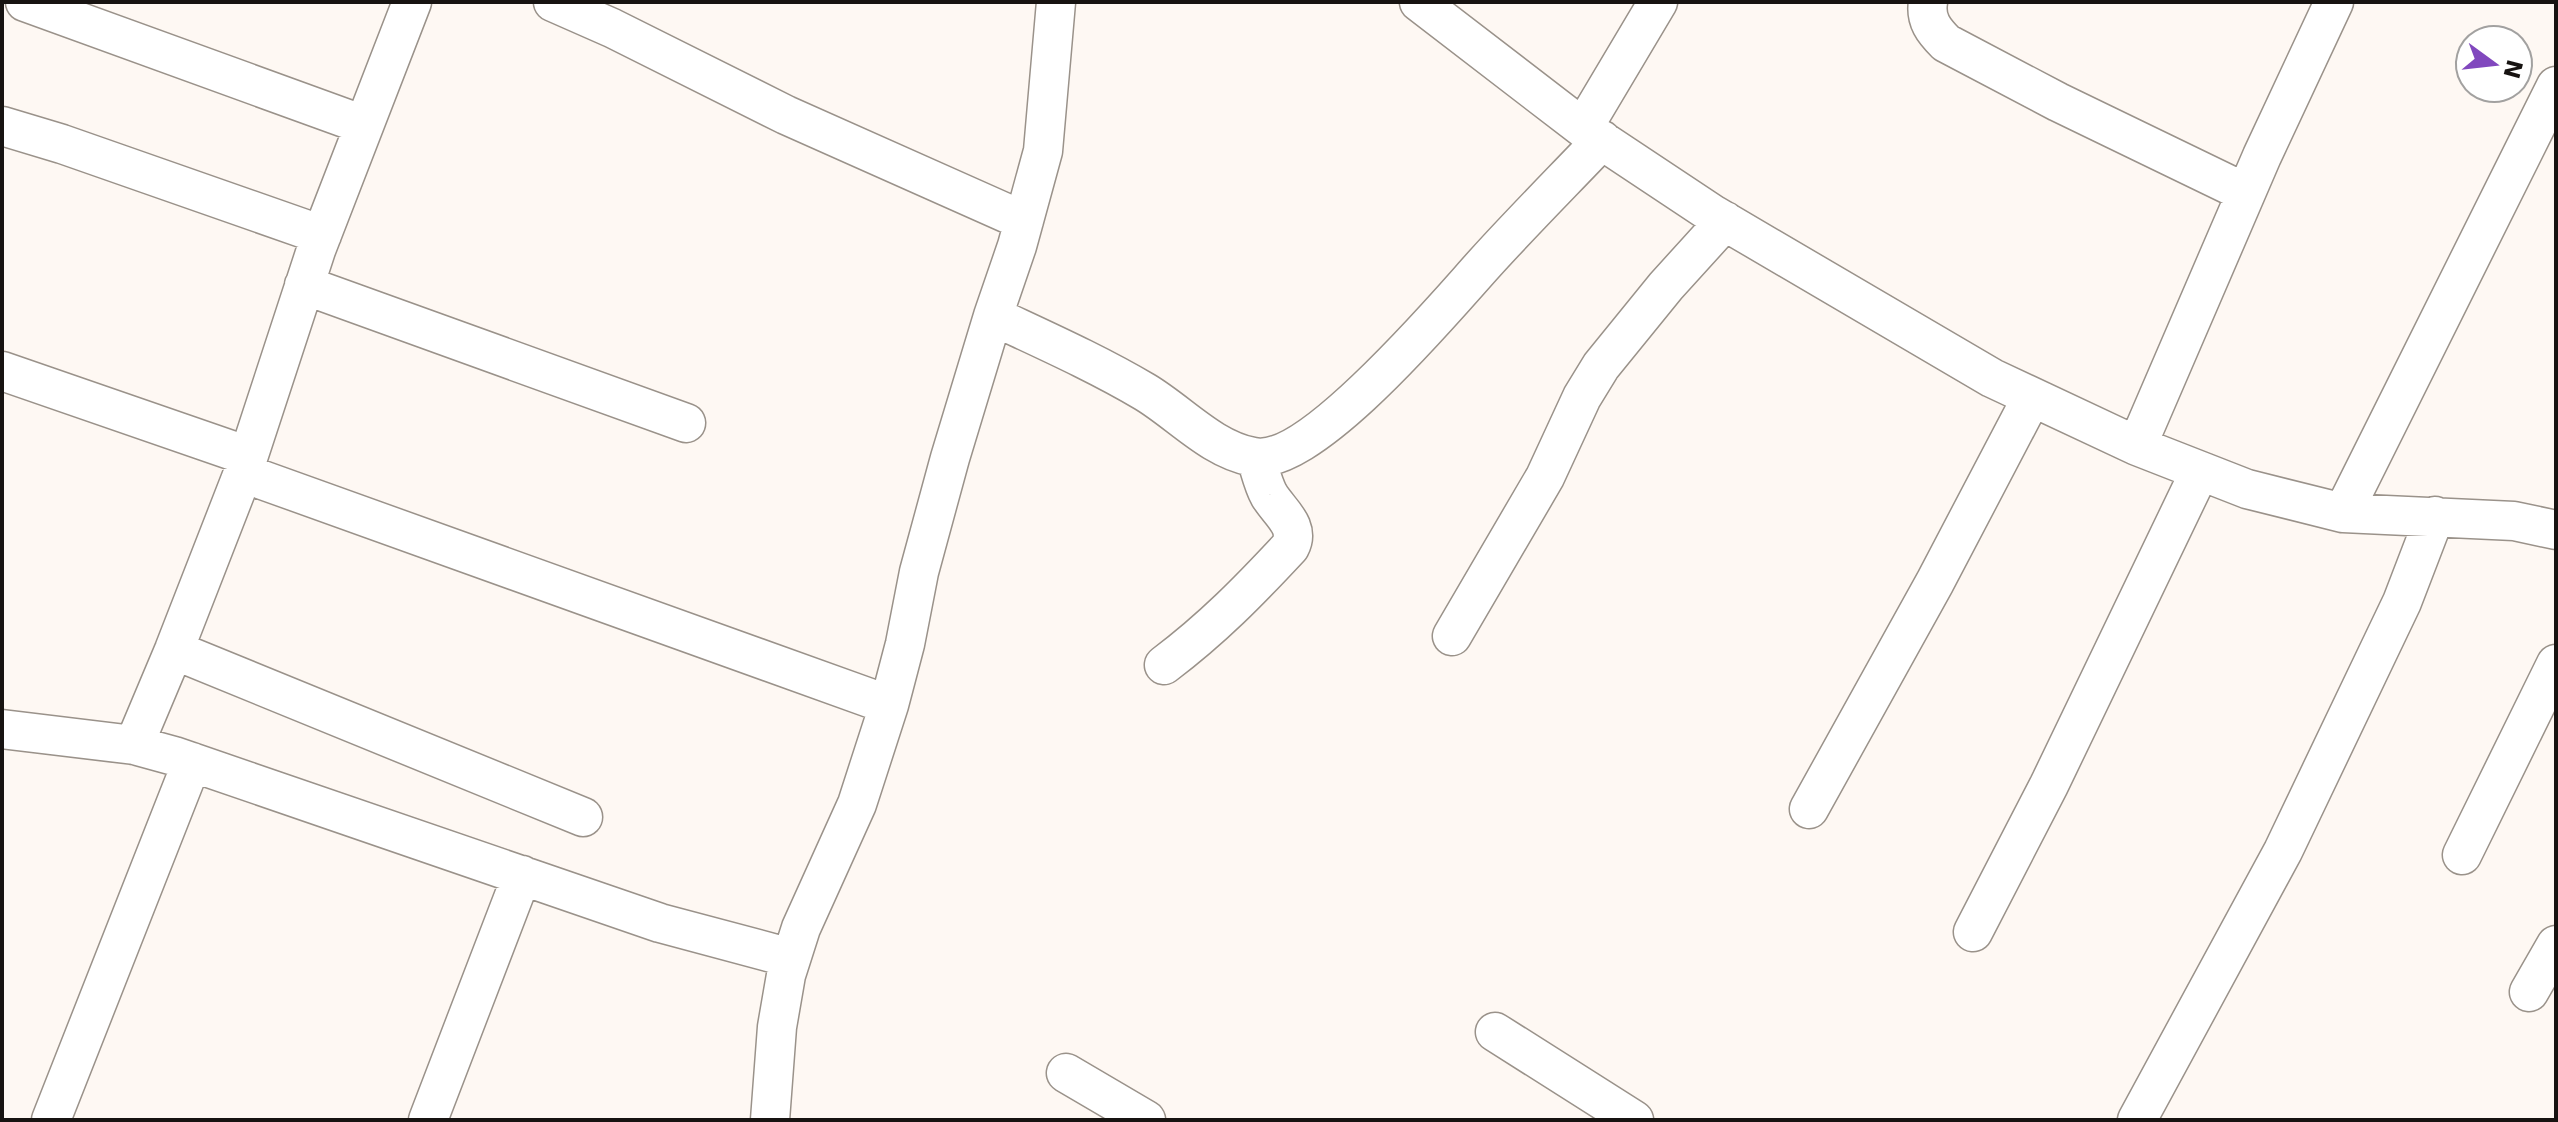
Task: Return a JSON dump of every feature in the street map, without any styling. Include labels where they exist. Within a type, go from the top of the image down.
[{"type":"street","points":[[25,2],[364,125]]},
{"type":"street","points":[[134,745],[245,465],[322,235],[412,2]]},
{"type":"street","points":[[553,2],[786,115],[1024,221]]},
{"type":"street","points":[[1419,2],[1592,134],[1725,221],[1978,370],[2137,446],[2247,489],[2343,513],[2514,521],[2556,530]]},
{"type":"street","points":[[993,316],[1082,358],[1146,393],[1200,432],[1233,451],[1256,458],[1279,455],[1329,422],[1378,378],[1592,134],[1658,2]]},
{"type":"street","points":[[1928,2],[1932,29],[1946,43],[2058,102],[2246,193]]},
{"type":"street","points":[[2137,446],[2246,193],[2334,2]]},
{"type":"street","points":[[770,1120],[777,1027],[791,958],[801,928],[857,804],[889,705],[930,532],[1043,151],[1046,6]]},
{"type":"street","points":[[2343,513],[2556,86]]},
{"type":"street","points":[[2,126],[322,235]]},
{"type":"street","points":[[1452,636],[1545,477],[1582,397],[1601,366],[1666,286],[1725,221]]},
{"type":"street","points":[[304,285],[686,423]]},
{"type":"street","points":[[2,371],[889,705]]},
{"type":"street","points":[[1809,809],[1935,582],[2032,397]]},
{"type":"street","points":[[1164,665],[1214,626],[1258,583],[1294,539],[1289,521],[1268,494],[1256,458]]},
{"type":"street","points":[[1973,932],[2049,785],[2200,471]]},
{"type":"street","points":[[2137,1120],[2283,851],[2402,602],[2435,516]]},
{"type":"street","points":[[174,650],[583,817]]},
{"type":"street","points":[[2462,855],[2556,664]]},
{"type":"street","points":[[2,729],[134,745],[192,762],[660,923],[791,958]]},
{"type":"street","points":[[51,1120],[192,762]]},
{"type":"street","points":[[428,1120],[522,875]]},
{"type":"street","points":[[2529,992],[2556,945]]},
{"type":"street","points":[[1495,1032],[1634,1120]]},
{"type":"street","points":[[1066,1073],[1146,1120]]}]
